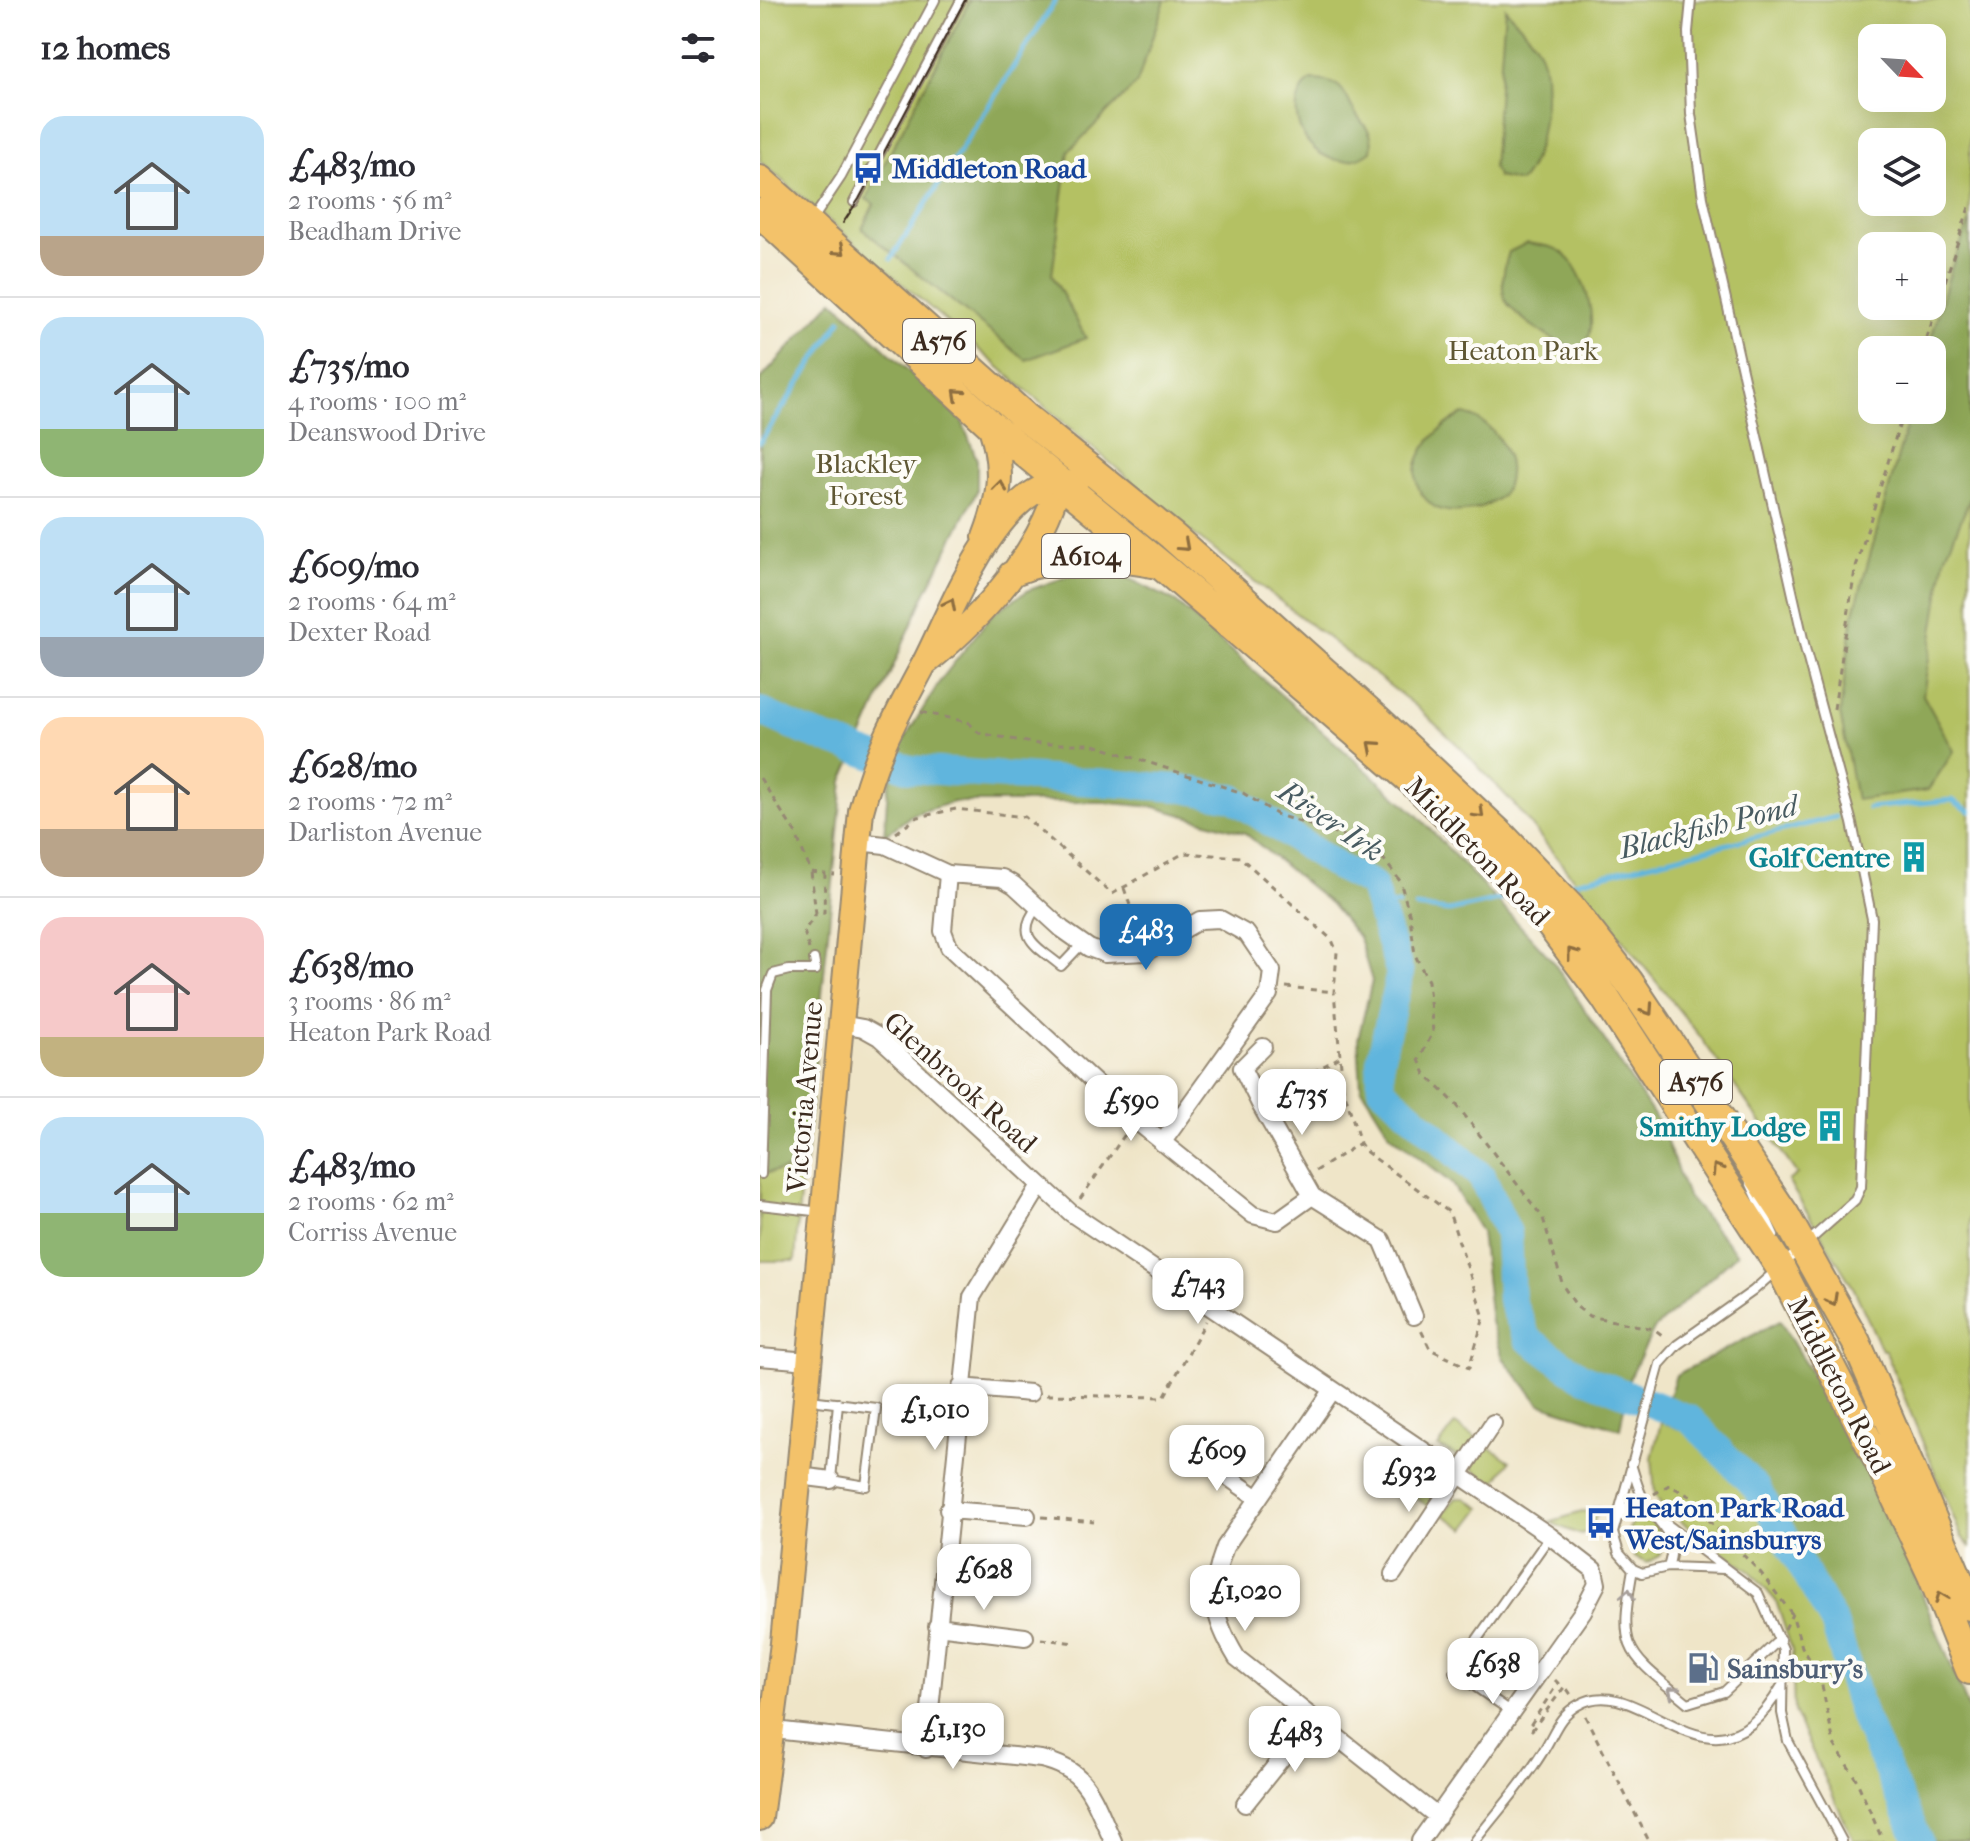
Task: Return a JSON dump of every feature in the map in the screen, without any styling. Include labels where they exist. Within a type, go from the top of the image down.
[{"type":"highway","name":"Middleton Road","points":[[760,180],[802,232],[990,424],[1163,567],[1413,782],[1487,854],[1539,911],[1604,996],[1780,1267],[1913,1534],[1970,1670]]},
{"type":"highway","name":"Middleton Road","points":[[760,213],[802,232],[1123,496],[1446,782],[1570,907],[1629,982],[1745,1155],[1802,1247],[1856,1342],[1970,1606]]},
{"type":"main road","points":[[1024,416],[1059,482]]},
{"type":"main road","name":"A6104","points":[[924,664],[944,616],[982,547],[995,511],[1001,476],[999,451],[990,424]]},
{"type":"main road","name":"A6104","points":[[982,547],[1016,509],[1059,482],[1123,496]]},
{"type":"main road","name":"A6104","points":[[924,664],[958,636],[1011,574],[1038,536],[1059,482]]},
{"type":"main road","name":"A6104","points":[[1011,574],[1047,562],[1082,557],[1163,567]]},
{"type":"main road","name":"Victoria Avenue","points":[[760,1818],[774,1730],[861,811],[881,743],[924,664]]},
{"type":"street","points":[[858,842],[885,845],[948,874],[1002,878],[1039,905],[1083,944],[1105,954],[1146,952],[1200,920],[1220,919],[1247,934],[1272,971],[1272,985],[1260,1008],[1162,1143]]},
{"type":"street","points":[[948,874],[943,931],[949,947],[1135,1120],[1261,1219],[1277,1221],[1312,1196]]},
{"type":"street","name":"Glenbrook Road","points":[[841,1024],[863,1028],[879,1037],[1039,1187],[1071,1213],[1212,1311],[1550,1536],[1594,1570],[1595,1589],[1542,1671]]},
{"type":"street","points":[[1263,1047],[1242,1068],[1261,1106],[1312,1196],[1382,1240],[1414,1316]]},
{"type":"street","points":[[1261,1106],[1299,1080]]},
{"type":"street","points":[[926,1749],[972,1297],[1039,1187]]},
{"type":"street","points":[[760,1357],[809,1361]]},
{"type":"street","points":[[961,1387],[1030,1393]]},
{"type":"street","points":[[1332,1391],[1225,1547],[1214,1576],[1214,1606],[1225,1638],[1237,1658],[1438,1817]]},
{"type":"street","points":[[1393,1574],[1493,1423]]},
{"type":"street","points":[[1198,1456],[1258,1498]]},
{"type":"street","points":[[799,1476],[831,1480]]},
{"type":"street","points":[[948,1510],[1027,1516]]},
{"type":"street","points":[[937,1626],[1025,1637]]},
{"type":"street","points":[[1420,1841],[1542,1671]]},
{"type":"street","points":[[1245,1804],[1313,1719]]},
{"type":"street","points":[[774,1730],[926,1749],[1041,1759],[1068,1766],[1083,1780],[1113,1841]]},
{"type":"lane","points":[[802,232],[832,193],[935,0]]},
{"type":"lane","points":[[854,202],[961,0]]},
{"type":"lane","points":[[1691,0],[1688,32],[1691,114],[1703,198],[1806,652],[1872,919],[1861,1187],[1855,1200],[1753,1291],[1677,1345],[1657,1370],[1613,1533],[1619,1553],[1633,1569],[1642,1573],[1668,1567],[1724,1569]]},
{"type":"lane","points":[[1039,905],[1029,918],[1026,930],[1030,940],[1061,966],[1083,944]]},
{"type":"lane","points":[[761,1174],[767,990],[773,974],[789,970],[816,970],[814,959]]},
{"type":"lane","points":[[1745,1155],[1753,1193],[1779,1248],[1780,1267]]},
{"type":"lane","points":[[760,1205],[823,1212]]},
{"type":"lane","points":[[805,1399],[838,1403],[876,1408],[866,1486],[831,1480],[838,1403]]},
{"type":"lane","points":[[1631,1464],[1646,1503],[1674,1549],[1668,1567]]},
{"type":"lane","points":[[1617,1519],[1629,1506],[1646,1503]]},
{"type":"lane","points":[[1475,1841],[1542,1753],[1558,1722],[1578,1705],[1589,1700],[1624,1700],[1697,1736],[1723,1737],[1750,1724],[1769,1707],[1781,1687],[1784,1673],[1780,1639],[1758,1593],[1656,1517]]},
{"type":"lane","points":[[1513,1712],[1454,1672],[1550,1536]]},
{"type":"lane","points":[[1633,1569],[1624,1619],[1626,1641],[1643,1666],[1688,1703],[1724,1692],[1780,1639]]},
{"type":"lane","points":[[1781,1687],[1788,1741],[1842,1841]]},
{"type":"path","points":[[1928,336],[1970,204]]},
{"type":"path","points":[[1826,723],[1840,690],[1855,570],[1900,424]]},
{"type":"path","points":[[1053,528],[1081,542]]},
{"type":"path","points":[[921,712],[968,722],[979,733],[1038,744],[1091,744],[1243,793],[1278,815],[1373,845],[1400,881],[1410,916],[1415,955],[1428,981],[1433,1032],[1419,1060],[1425,1074],[1456,1104],[1543,1218],[1563,1286],[1577,1307],[1589,1316],[1654,1329],[1677,1345]]},
{"type":"path","points":[[760,769],[762,778],[796,834],[811,872],[816,914],[804,931],[814,959]]},
{"type":"path","points":[[885,845],[918,817],[956,809],[1025,817],[1112,894],[1184,853],[1240,857],[1332,940],[1337,952],[1334,992],[1343,1087],[1361,1148],[1449,1212],[1484,1317],[1469,1368],[1430,1349],[1414,1316]]},
{"type":"path","points":[[811,872],[854,879]]},
{"type":"path","points":[[816,914],[824,913],[825,874]]},
{"type":"path","points":[[1124,888],[1146,952]]},
{"type":"path","points":[[1272,985],[1334,992]]},
{"type":"path","points":[[1299,1080],[1340,1057]]},
{"type":"path","points":[[1071,1213],[1135,1120]]},
{"type":"path","points":[[1303,1179],[1360,1143]]},
{"type":"path","points":[[1030,1393],[1164,1397],[1212,1311]]},
{"type":"path","points":[[876,1408],[959,1417]]},
{"type":"path","points":[[1027,1516],[1094,1522]]},
{"type":"path","points":[[1025,1637],[1076,1643]]},
{"type":"path","points":[[1542,1671],[1565,1686],[1578,1705],[1649,1841]]},
{"type":"path","points":[[1558,1683],[1529,1727],[1532,1730],[1565,1686]]},
{"type":"green space","name":"Heaton Park","points":[[760,0],[1970,0],[1970,1547],[1961,1536],[1885,1350],[1882,1350],[1854,1289],[1788,1181],[1797,1174],[1699,1035],[1514,804],[1459,746],[1416,706],[1187,529],[760,161]]},
{"type":"green space","points":[[970,0],[1165,0],[1137,83],[1069,151],[1052,275],[1086,338],[1026,360],[862,229],[874,204],[866,199]]},
{"type":"green space","points":[[1505,8],[1535,44],[1545,71],[1545,104],[1539,141],[1528,172],[1520,182],[1498,177],[1493,168]]},
{"type":"green space","points":[[1311,80],[1332,83],[1342,90],[1369,132],[1371,151],[1354,160],[1336,160],[1321,154],[1308,142],[1300,128],[1297,112],[1300,95]]},
{"type":"green space","points":[[1970,220],[1970,499],[1945,558],[1923,695],[1954,751],[1928,790],[1856,800],[1840,713],[1853,616],[1907,424],[1946,424],[1946,336],[1932,336],[1937,320],[1946,320],[1946,287]]},
{"type":"green space","points":[[1527,243],[1563,253],[1578,272],[1591,313],[1588,339],[1582,349],[1563,344],[1538,330],[1516,313],[1504,297],[1504,274],[1509,252]]},
{"type":"green space","name":"Blackley Forest","points":[[833,300],[962,421],[977,460],[977,491],[924,596],[843,781],[805,1167],[760,1174],[760,380]]},
{"type":"green space","points":[[1464,414],[1485,424],[1502,444],[1507,455],[1508,479],[1504,491],[1491,503],[1471,510],[1449,511],[1432,505],[1421,493],[1416,480],[1417,467],[1429,441]]},
{"type":"green space","points":[[1118,573],[1176,602],[1417,815],[1552,960],[1661,1126],[1687,1196],[1737,1254],[1654,1329],[1629,1379],[1620,1429],[1540,1404],[1503,1358],[1491,1322],[1481,1232],[1452,1184],[1390,1134],[1361,1088],[1358,1039],[1372,981],[1359,938],[1331,904],[1245,833],[1155,807],[1099,802],[954,802],[913,814],[884,836],[888,788],[901,745],[940,681],[993,613],[1029,590],[1069,576]]},
{"type":"green space","points":[[802,1168],[795,1261],[760,1261],[760,1174]]},
{"type":"green space","points":[[1780,1321],[1880,1491],[1970,1712],[1970,1841],[1933,1841],[1921,1821],[1869,1715],[1852,1671],[1836,1612],[1788,1521],[1746,1467],[1722,1443],[1667,1402],[1676,1375]]},
{"type":"green space","points":[[1661,1422],[1685,1431],[1751,1499],[1827,1630],[1858,1733],[1907,1841],[1854,1841],[1794,1712],[1792,1650],[1776,1601],[1751,1572],[1665,1510],[1655,1495],[1652,1458]]},
{"type":"green space","points":[[1455,1424],[1477,1439],[1462,1459],[1438,1447]]},
{"type":"green space","points":[[1486,1445],[1510,1461],[1494,1484],[1471,1468]]},
{"type":"green space","points":[[1419,1467],[1439,1480],[1438,1492],[1429,1507],[1404,1489]]},
{"type":"green space","points":[[1456,1498],[1465,1498],[1481,1508],[1465,1529],[1442,1514]]},
{"type":"green space","points":[[1599,1507],[1592,1527],[1581,1535],[1549,1522]]},
{"type":"green space","points":[[1642,1515],[1656,1526],[1662,1544],[1660,1556],[1647,1563],[1634,1557],[1627,1534],[1634,1518]]},
{"type":"waterway","points":[[891,259],[1056,0]]},
{"type":"waterway","points":[[760,442],[841,320]]},
{"type":"waterway","name":"River Irk","points":[[760,711],[804,731],[910,769],[1178,788],[1233,798],[1338,867],[1372,884],[1400,973],[1380,1061],[1381,1088],[1482,1177],[1508,1233],[1511,1300],[1528,1339],[1580,1376],[1690,1419],[1757,1489],[1834,1623],[1863,1716],[1919,1841]]},
{"type":"waterway","name":"Blackfish Pond","points":[[1868,808],[1952,800],[1970,811]]},
{"type":"waterway","name":"Blackfish Pond","points":[[1567,884],[1836,817]]},
{"type":"waterway","name":"Blackfish Pond","points":[[1416,907],[1449,911],[1512,897]]},
{"type":"waterway","points":[[1378,903],[1399,905]]},
{"type":"tram line","points":[[843,223],[859,199],[965,0]]},
{"type":"place","name":"Middleton Road","points":[[868,168]]},
{"type":"place","name":"Golf Centre","points":[[1914,857]]},
{"type":"place","name":"Smithy Lodge","points":[[1830,1126]]},
{"type":"place","name":"Heaton Park Road West/Sainsburys","points":[[1601,1523]]},
{"type":"place","name":"Sainsbury's","points":[[1703,1668]]}]
